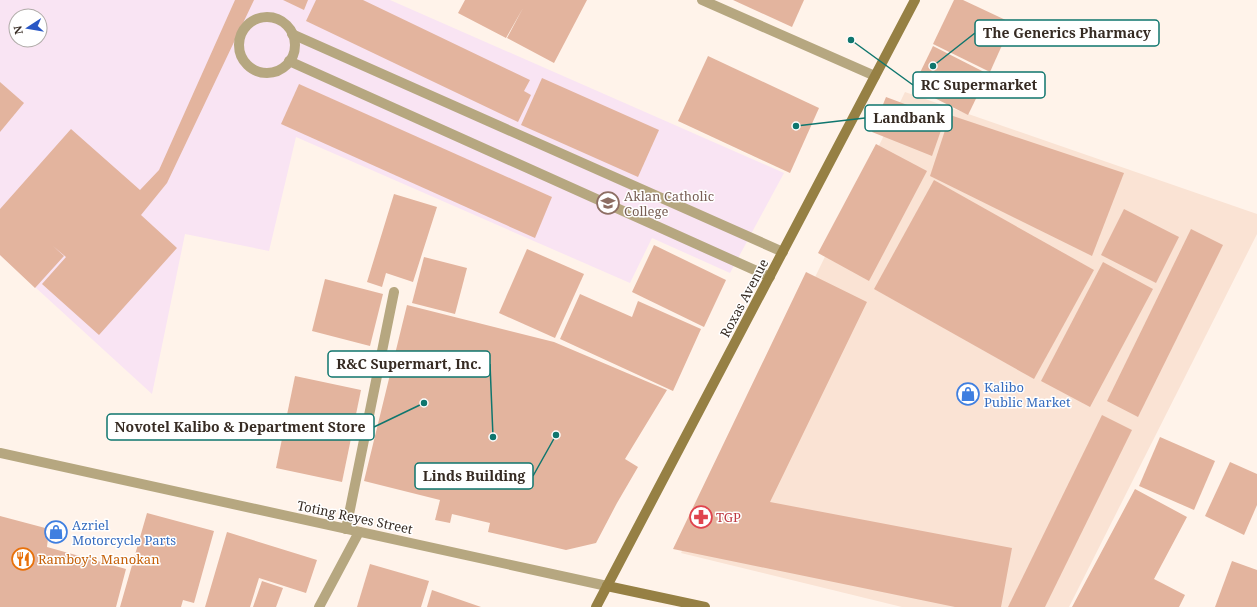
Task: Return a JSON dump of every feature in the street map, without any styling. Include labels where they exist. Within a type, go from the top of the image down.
[{"type":"main road","name":"Roxas Avenue","points":[[596,607],[915,0]]},
{"type":"main road","name":"Toting Reyes Street","points":[[607,586],[705,607]]},
{"type":"street","points":[[702,0],[875,76]]},
{"type":"street","points":[[259,18],[277,19],[285,24],[292,34],[295,49],[289,61],[279,70],[270,73],[253,69],[241,55],[240,37],[251,22],[259,18]]},
{"type":"street","points":[[292,34],[783,252]]},
{"type":"street","points":[[289,61],[770,277]]},
{"type":"street","points":[[346,529],[394,292]]},
{"type":"street","name":"Toting Reyes Street","points":[[0,452],[607,586]]},
{"type":"street","points":[[319,607],[359,532]]},
{"type":"shaded area","name":"Aklan Catholic College","points":[[0,0],[390,0],[784,173],[730,273],[652,238],[630,283],[296,137],[269,251],[185,234],[152,394],[0,255]]},
{"type":"shaded area","name":"Kalibo Public Market","points":[[905,92],[1257,214],[1257,234],[1069,607],[902,607],[681,553]]},
{"type":"building","points":[[235,0],[254,0],[167,183],[141,215],[177,248],[99,335],[42,284],[66,257],[53,246],[64,256],[35,288],[0,255],[0,209],[71,129],[140,190],[159,170]]},
{"type":"building","points":[[283,0],[308,0],[304,10]]},
{"type":"building","points":[[316,0],[363,0],[530,80],[524,91],[531,95],[518,122],[306,21]]},
{"type":"building","points":[[465,0],[587,0],[554,63],[507,38],[523,8],[506,38],[458,13]]},
{"type":"building","points":[[733,0],[804,0],[792,27]]},
{"type":"building","points":[[954,0],[963,0],[1012,23],[990,72],[933,44]]},
{"type":"building","points":[[933,46],[988,74],[968,115],[913,87]]},
{"type":"building","points":[[708,56],[819,108],[790,173],[678,121]]},
{"type":"building","points":[[542,78],[659,130],[638,177],[521,125]]},
{"type":"building","points":[[0,82],[24,103],[0,132]]},
{"type":"building","points":[[299,84],[552,197],[535,238],[281,124]]},
{"type":"building","points":[[886,97],[945,119],[932,156],[872,132]]},
{"type":"building","points":[[950,115],[1124,173],[1092,256],[930,176]]},
{"type":"building","points":[[876,144],[927,171],[869,281],[818,253]]},
{"type":"building","points":[[934,180],[1094,270],[1034,379],[874,289]]},
{"type":"building","points":[[394,194],[437,207],[413,282],[386,273],[382,287],[367,282]]},
{"type":"building","points":[[1124,209],[1179,237],[1156,283],[1101,255]]},
{"type":"building","points":[[1191,229],[1223,245],[1138,417],[1107,401]]},
{"type":"building","points":[[654,245],[726,280],[704,327],[632,292]]},
{"type":"building","points":[[527,249],[584,274],[555,338],[499,313]]},
{"type":"building","points":[[424,257],[467,268],[455,314],[412,303]]},
{"type":"building","points":[[1103,262],[1153,289],[1090,407],[1041,381]]},
{"type":"building","points":[[806,272],[867,302],[770,502],[1012,548],[1001,607],[955,607],[673,549]]},
{"type":"building","points":[[325,279],[383,294],[370,346],[312,331]]},
{"type":"building","points":[[580,294],[632,317],[638,301],[701,329],[673,391],[560,339]]},
{"type":"building","points":[[407,305],[554,342],[667,390],[625,459],[638,467],[596,543],[566,550],[488,532],[490,523],[452,514],[450,523],[435,520],[440,500],[364,481]]},
{"type":"building","points":[[295,376],[361,390],[342,482],[276,468]]},
{"type":"building","points":[[1102,415],[1132,430],[1045,607],[1008,607]]},
{"type":"building","points":[[1160,437],[1215,461],[1194,510],[1139,486]]},
{"type":"building","points":[[1230,462],[1257,474],[1257,505],[1244,535],[1205,516]]},
{"type":"building","points":[[1135,489],[1187,517],[1154,579],[1185,595],[1179,607],[1072,607]]},
{"type":"building","points":[[147,513],[214,531],[194,603],[183,600],[181,607],[120,607]]},
{"type":"building","points":[[0,516],[49,529],[47,547],[126,569],[116,607],[0,607]]},
{"type":"building","points":[[227,532],[317,560],[306,593],[259,578],[250,607],[205,607]]},
{"type":"building","points":[[1232,561],[1257,570],[1257,607],[1215,607]]},
{"type":"building","points":[[370,564],[429,581],[421,607],[357,607]]},
{"type":"building","points":[[262,581],[283,588],[276,607],[253,607]]},
{"type":"building","points":[[432,590],[481,607],[427,607]]},
{"type":"place","name":"RC Supermarket","points":[[851,40]]},
{"type":"place","name":"The Generics Pharmacy","points":[[933,66]]},
{"type":"place","name":"Landbank","points":[[796,126]]},
{"type":"place","name":"Aklan Catholic College","points":[[608,203]]},
{"type":"place","name":"Kalibo Public Market","points":[[968,394]]},
{"type":"place","name":"Novotel Kalibo & Department Store","points":[[424,403]]},
{"type":"place","name":"Linds Building","points":[[556,435]]},
{"type":"place","name":"R&C Supermart, Inc.","points":[[493,437]]},
{"type":"place","name":"TGP","points":[[701,517]]},
{"type":"place","name":"Azriel Motorcycle Parts","points":[[56,532]]},
{"type":"place","name":"Ramboy's Manokan","points":[[23,559]]}]
